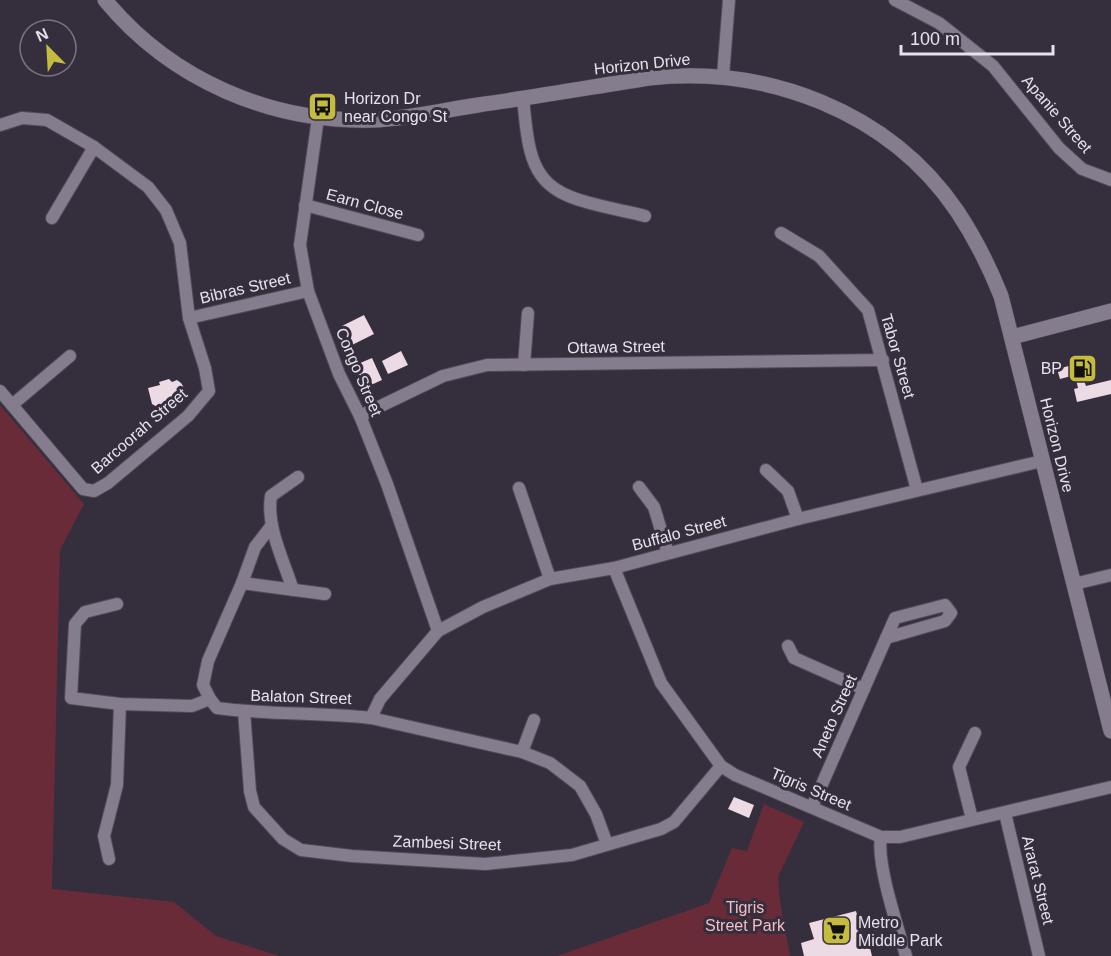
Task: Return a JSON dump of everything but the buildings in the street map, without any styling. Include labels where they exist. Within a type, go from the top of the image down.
[{"type":"street","name":"Horizon Drive","points":[[105,0],[141,36],[171,61],[194,75],[252,102],[318,118],[377,120],[668,76],[723,76],[775,85],[817,99],[878,133],[908,156],[956,209],[974,238],[1001,296],[1111,730]]},
{"type":"street","points":[[723,76],[729,0]]},
{"type":"street","name":"Apanie Street","points":[[895,0],[939,23],[993,66],[1059,148],[1082,169],[1111,180]]},
{"type":"street","points":[[523,98],[530,151],[544,179],[557,191],[572,198],[645,216]]},
{"type":"street","name":"Barcoorah Street","points":[[0,125],[22,118],[47,120],[94,147],[148,187],[166,210],[180,243],[189,318],[206,368],[209,391],[188,416],[108,483],[94,491],[83,489],[0,391]]},
{"type":"street","name":"Congo Street","points":[[318,118],[300,245],[308,291],[339,374],[360,416],[387,484],[438,631]]},
{"type":"street","points":[[52,218],[94,147]]},
{"type":"street","name":"Earn Close","points":[[305,205],[418,235]]},
{"type":"street","name":"Tabor Street","points":[[781,233],[819,256],[868,310],[917,490]]},
{"type":"street","name":"Bibras Street","points":[[189,318],[308,291]]},
{"type":"street","points":[[1012,337],[1111,311]]},
{"type":"street","points":[[524,365],[528,313]]},
{"type":"street","points":[[12,405],[70,356]]},
{"type":"street","name":"Ottawa Street","points":[[360,416],[443,376],[486,365],[883,360]]},
{"type":"street","name":"Buffalo Street","points":[[371,718],[380,699],[438,631],[483,607],[550,579],[614,568],[798,519],[1042,461]]},
{"type":"street","points":[[766,471],[788,491],[798,519]]},
{"type":"street","points":[[293,590],[272,525],[269,507],[272,496],[298,477]]},
{"type":"street","points":[[639,487],[654,507],[668,553]]},
{"type":"street","points":[[519,488],[550,579]]},
{"type":"street","points":[[117,604],[85,612],[75,624],[70,698],[120,704],[192,706],[210,699],[203,685],[208,661],[255,547],[272,525]]},
{"type":"street","name":"Tigris Street","points":[[614,568],[661,683],[721,766],[735,775],[881,837],[900,837],[1111,787]]},
{"type":"street","points":[[1074,584],[1111,574]]},
{"type":"street","points":[[242,583],[325,594]]},
{"type":"street","name":"Aneto Street","points":[[812,807],[886,638],[895,618],[945,605],[951,613],[945,621],[886,638]]},
{"type":"street","points":[[788,646],[794,658],[864,689]]},
{"type":"street","name":"Balaton Street","points":[[210,699],[217,708],[371,718],[522,752],[550,763],[580,786],[596,814],[607,844]]},
{"type":"street","points":[[109,859],[104,836],[117,785],[120,704]]},
{"type":"street","name":"Zambesi Street","points":[[244,711],[250,791],[254,807],[268,825],[294,848],[352,856],[485,864],[572,855],[661,829],[674,822],[721,766]]},
{"type":"street","points":[[522,752],[534,720]]},
{"type":"street","points":[[972,819],[959,767],[975,733]]},
{"type":"street","name":"Ararat Street","points":[[1005,813],[1039,956]]},
{"type":"street","points":[[881,837],[879,844],[881,862],[906,956]]},
{"type":"green space","points":[[0,405],[84,504],[60,550],[52,889],[174,902],[216,936],[280,956],[0,956]]},
{"type":"green space","name":"Tigris Street Park","points":[[764,804],[804,822],[778,877],[790,956],[557,956],[709,903],[732,848],[747,851]]},
{"type":"place","name":"Horizon Dr near Congo St","points":[[323,107]]},
{"type":"place","name":"BP","points":[[1083,368]]},
{"type":"place","name":"Metro Middle Park","points":[[837,931]]}]
